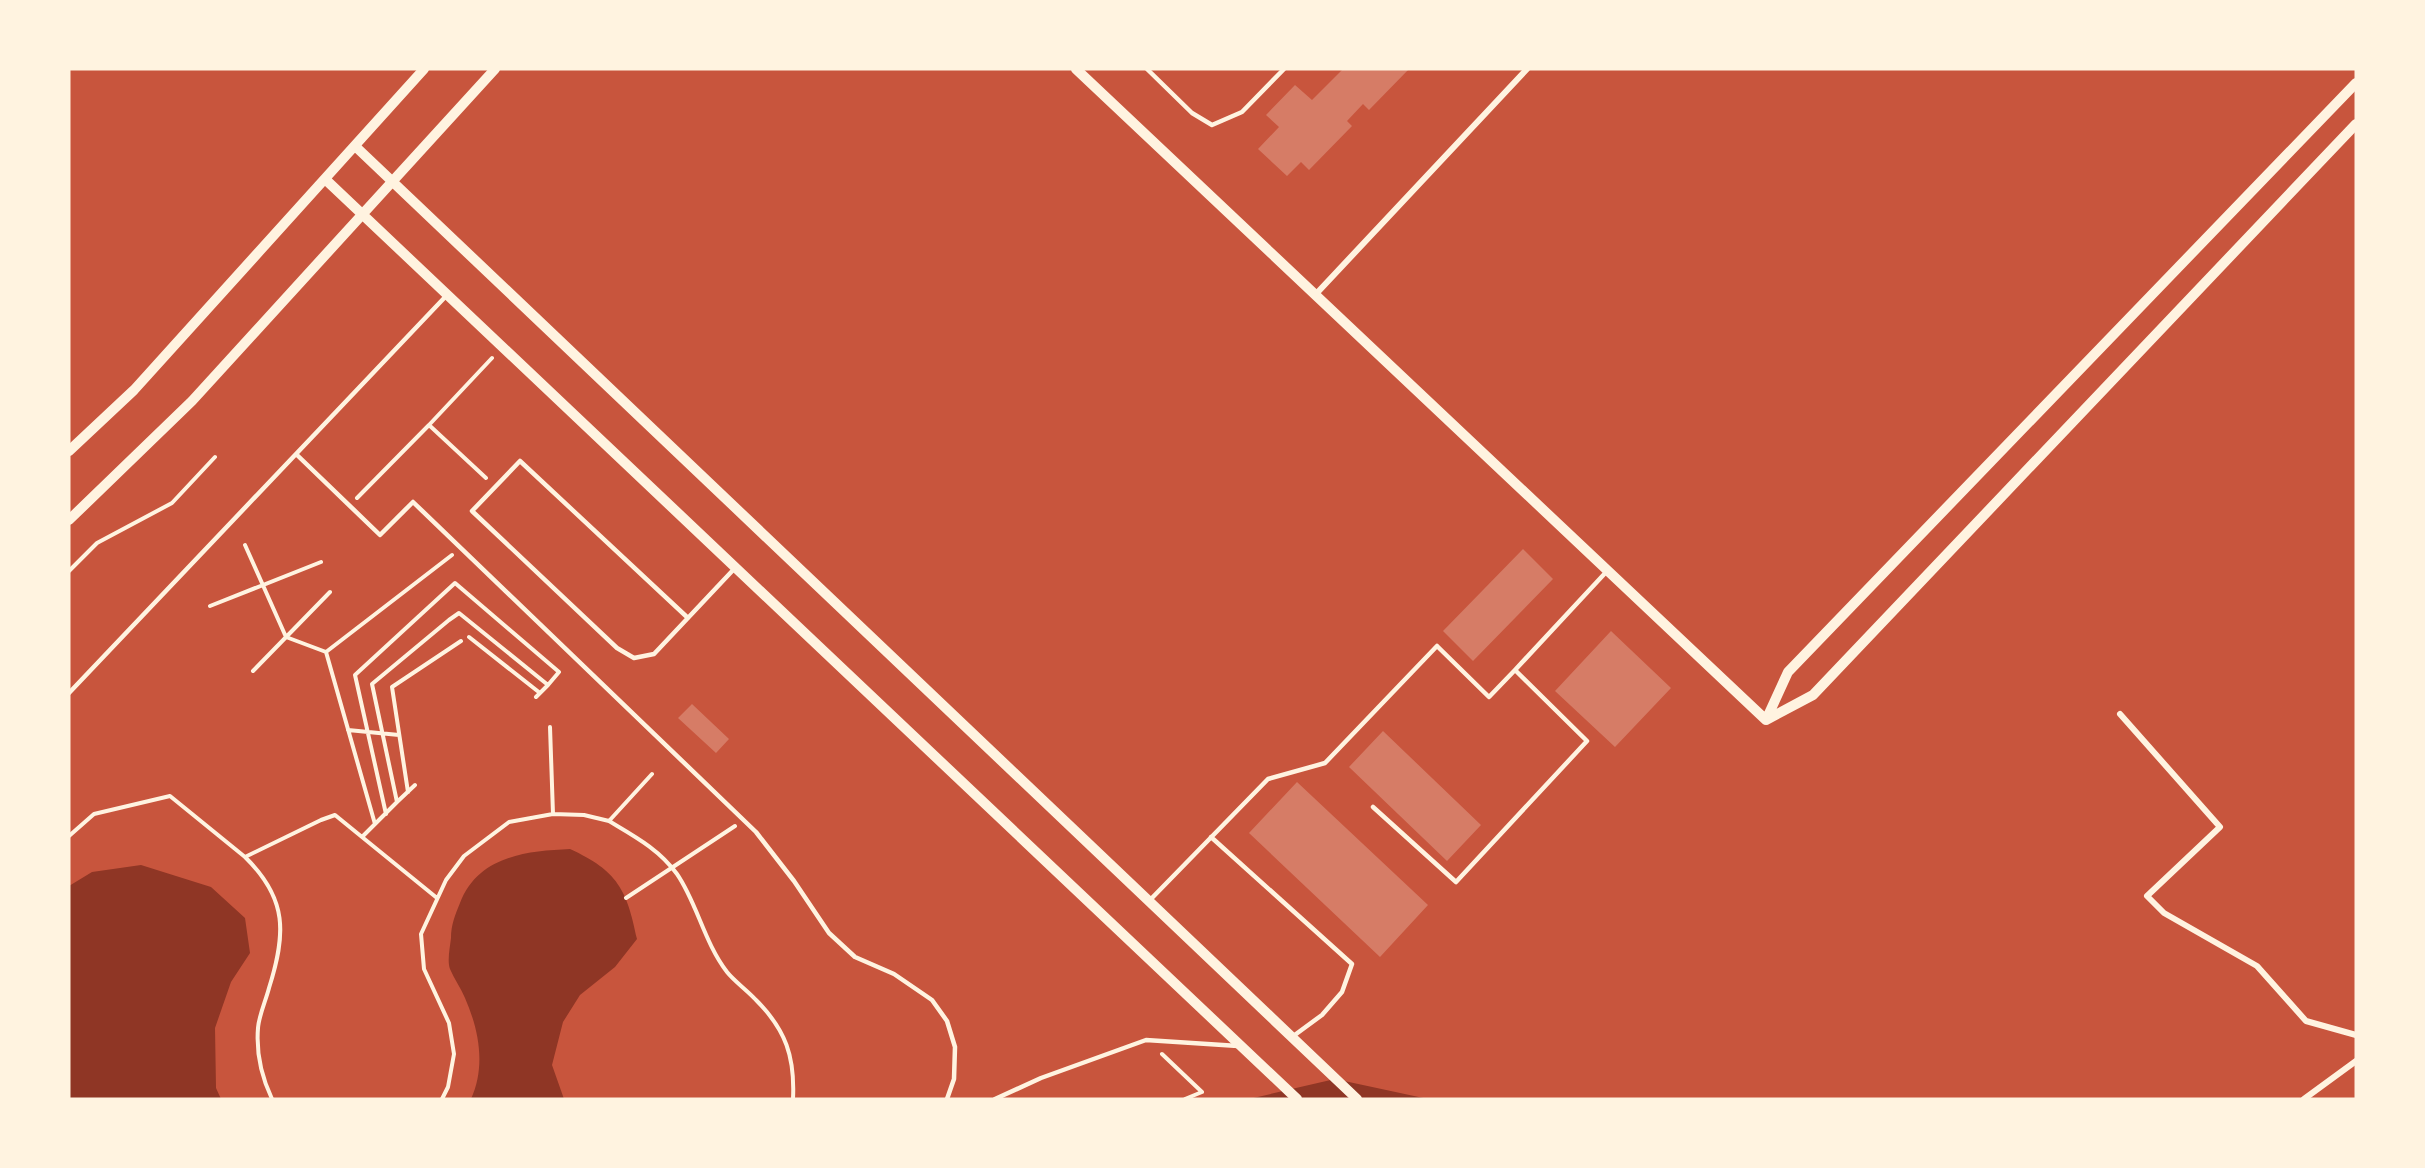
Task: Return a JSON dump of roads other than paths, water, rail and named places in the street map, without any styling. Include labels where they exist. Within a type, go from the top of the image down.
[{"type":"street","points":[[69,451],[134,390],[424,69]]},
{"type":"street","points":[[69,520],[192,401],[495,69]]},
{"type":"street","points":[[1076,69],[1766,720]]},
{"type":"street","points":[[1316,294],[1527,69]]},
{"type":"street","points":[[1766,720],[1788,672],[2356,83]]},
{"type":"street","points":[[1766,720],[1814,695],[2356,124]]},
{"type":"street","points":[[354,146],[1357,1099]]},
{"type":"street","points":[[325,179],[1297,1099]]},
{"type":"street","points":[[2120,714],[2220,827],[2147,896],[2164,913],[2257,966],[2306,1021],[2356,1035]]},
{"type":"street","points":[[2304,1099],[2356,1061]]},
{"type":"lane","points":[[1147,69],[1192,113],[1212,125],[1242,112],[1284,69]]},
{"type":"lane","points":[[69,693],[447,295]]},
{"type":"lane","points":[[296,454],[380,535],[413,502],[756,832],[794,880],[829,933],[855,957],[894,974],[932,1000],[947,1021],[955,1047],[954,1079],[947,1099]]},
{"type":"lane","points":[[688,618],[520,461],[472,511],[617,648],[634,658],[654,654],[688,618],[735,568]]},
{"type":"lane","points":[[1149,901],[1268,779],[1325,763],[1437,646],[1489,697],[1608,570]]},
{"type":"lane","points":[[1373,807],[1456,882],[1587,741],[1515,670]]},
{"type":"lane","points":[[1211,837],[1352,964],[1342,992],[1322,1015],[1292,1037]]},
{"type":"lane","points":[[995,1099],[1041,1078],[1146,1040],[1241,1046]]}]
